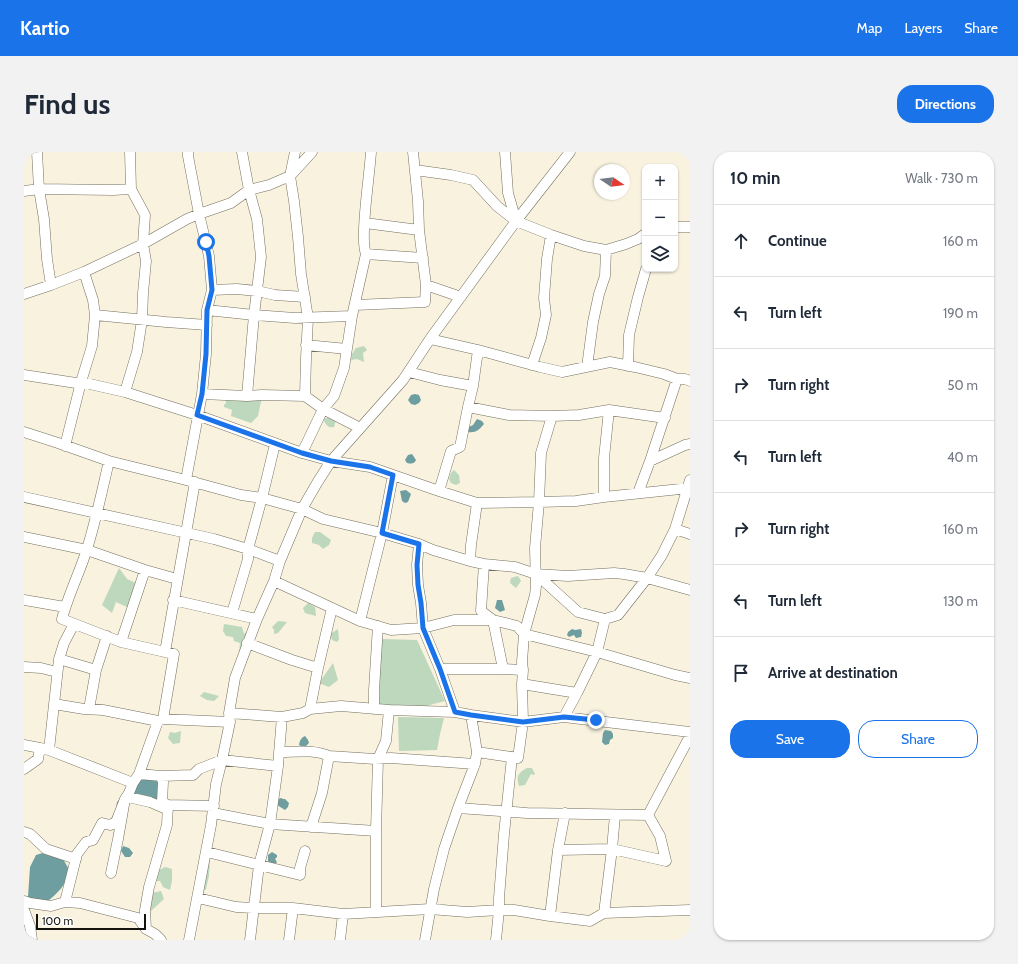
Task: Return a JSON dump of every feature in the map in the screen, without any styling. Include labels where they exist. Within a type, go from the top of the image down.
[{"type":"street","points":[[37,152],[39,189],[44,219],[47,259],[51,285]]},
{"type":"street","points":[[125,392],[137,352],[142,320],[146,261],[143,244],[144,215],[131,189],[130,152]]},
{"type":"street","points":[[165,652],[185,532],[197,415],[202,394],[206,354],[207,310],[212,290],[209,256],[199,214],[188,152]]},
{"type":"street","points":[[242,152],[249,190],[257,219],[261,257],[247,396]]},
{"type":"street","points":[[295,152],[290,176],[308,318],[305,396]]},
{"type":"street","points":[[24,294],[84,272],[143,244],[187,219],[231,203],[249,190],[269,185],[290,176],[312,152]]},
{"type":"street","points":[[302,453],[323,409],[334,396],[344,368],[352,316],[366,254],[364,248],[366,196],[371,152]]},
{"type":"street","points":[[355,305],[425,302],[426,285],[419,230],[418,201],[413,152]]},
{"type":"street","points":[[505,152],[508,193],[516,221]]},
{"type":"street","points":[[190,940],[207,852],[216,784],[222,760],[235,678],[257,619],[274,581],[280,561],[302,509],[331,461],[409,372],[430,339],[516,221],[570,152]]},
{"type":"street","points":[[415,170],[473,180],[497,206],[516,221],[584,246],[606,250],[626,244],[642,236]]},
{"type":"street","points":[[24,192],[39,189],[131,189]]},
{"type":"street","points":[[365,223],[419,230]]},
{"type":"street","points":[[678,227],[690,227]]},
{"type":"street","points":[[532,365],[541,338],[546,315],[544,298],[547,259],[551,235]]},
{"type":"street","points":[[587,367],[593,322],[599,294],[605,276],[606,250]]},
{"type":"street","points":[[366,254],[423,258]]},
{"type":"street","points":[[65,446],[81,382],[92,346],[95,315],[93,300],[84,272]]},
{"type":"street","points":[[628,366],[629,335],[645,272]]},
{"type":"street","points":[[426,285],[461,297]]},
{"type":"street","points":[[212,290],[237,289],[275,295],[305,297]]},
{"type":"street","points":[[207,310],[295,318],[352,316]]},
{"type":"street","points":[[95,315],[207,325]]},
{"type":"street","points":[[430,339],[562,372],[610,362],[690,381]]},
{"type":"street","points":[[306,345],[347,349]]},
{"type":"street","points":[[439,491],[451,451],[460,446],[473,386],[478,350]]},
{"type":"street","points":[[409,372],[473,386]]},
{"type":"street","points":[[24,375],[76,383],[81,382],[125,392],[197,415],[302,453],[331,461],[370,467],[477,503],[576,501],[689,485],[675,530],[662,555],[647,578],[618,614],[605,619],[578,612],[536,574]]},
{"type":"street","points":[[638,493],[677,379]]},
{"type":"street","points":[[202,394],[305,396],[323,409],[360,428]]},
{"type":"street","points":[[468,407],[509,415],[579,415],[609,410],[664,418]]},
{"type":"street","points":[[604,496],[604,458],[609,410]]},
{"type":"street","points":[[477,752],[518,758],[523,722],[522,662],[524,634],[535,595],[535,548],[541,453],[552,416]]},
{"type":"street","points":[[24,432],[109,461],[302,509],[323,519],[382,533],[470,562],[515,567],[536,574],[568,576],[614,573],[647,578],[690,590]]},
{"type":"street","points":[[232,613],[248,559],[248,549],[275,444]]},
{"type":"street","points":[[650,461],[685,444],[690,444]]},
{"type":"street","points":[[65,902],[77,854],[86,842],[93,840],[102,823],[110,825],[116,822],[125,799],[139,774],[160,720],[174,654],[121,642],[62,619],[65,607],[87,550],[109,461]]},
{"type":"street","points":[[360,621],[382,533],[393,475]]},
{"type":"street","points":[[24,497],[214,539],[248,549],[280,561]]},
{"type":"street","points":[[470,562],[477,503]]},
{"type":"street","points":[[675,530],[690,534]]},
{"type":"street","points":[[24,537],[87,550],[145,570],[177,578]]},
{"type":"street","points":[[419,544],[417,565],[423,628],[440,669],[455,712]]},
{"type":"street","points":[[484,564],[481,611],[493,620],[503,669]]},
{"type":"street","points":[[121,642],[145,570]]},
{"type":"street","points":[[274,581],[360,621],[391,630],[423,628],[454,620],[493,620],[517,626],[524,634],[597,652],[690,678]]},
{"type":"street","points":[[24,600],[65,607]]},
{"type":"street","points":[[173,600],[257,619]]},
{"type":"street","points":[[310,709],[332,608]]},
{"type":"street","points":[[564,717],[597,652],[605,619]]},
{"type":"street","points":[[24,769],[38,759],[45,749],[54,704],[59,659],[64,643],[74,624]]},
{"type":"street","points":[[374,709],[378,626]]},
{"type":"street","points":[[89,709],[96,670],[107,636]]},
{"type":"street","points":[[248,643],[292,660],[318,668]]},
{"type":"street","points":[[59,659],[96,670]]},
{"type":"street","points":[[24,667],[41,668],[57,672]]},
{"type":"street","points":[[440,669],[523,670]]},
{"type":"street","points":[[522,684],[577,693]]},
{"type":"street","points":[[54,704],[103,710],[160,720],[229,717],[282,717],[302,713],[310,709],[341,706],[389,710],[455,712],[523,722],[564,717],[690,732]]},
{"type":"street","points":[[376,912],[378,759],[386,741],[389,710]]},
{"type":"street","points":[[425,940],[440,864],[458,808],[475,764],[477,752],[471,715]]},
{"type":"street","points":[[250,940],[260,865],[270,824],[278,766],[282,717]]},
{"type":"street","points":[[648,815],[690,736]]},
{"type":"street","points":[[24,745],[45,749],[133,783]]},
{"type":"street","points":[[279,752],[309,752],[323,753],[329,756],[378,759],[391,758],[475,764]]},
{"type":"street","points":[[311,827],[322,793],[329,756]]},
{"type":"street","points":[[496,940],[504,834],[512,757]]},
{"type":"street","points":[[139,774],[161,776],[193,775],[199,768],[222,760],[278,766]]},
{"type":"street","points":[[161,776],[163,782],[162,802],[168,805],[213,809],[270,824],[376,831]]},
{"type":"street","points":[[125,799],[128,797],[150,802],[164,808],[168,805]]},
{"type":"street","points":[[110,873],[125,799]]},
{"type":"street","points":[[146,929],[145,910],[149,887],[167,825],[168,805]]},
{"type":"street","points":[[458,808],[506,812],[648,815]]},
{"type":"street","points":[[550,916],[558,850],[565,813]]},
{"type":"street","points":[[604,913],[615,814]]},
{"type":"street","points":[[558,850],[612,849],[666,861],[660,836],[648,815]]},
{"type":"street","points":[[24,832],[30,834],[46,849],[76,859]]},
{"type":"street","points":[[207,852],[300,876],[300,868],[305,851]]},
{"type":"street","points":[[198,898],[236,907],[293,908],[343,914],[430,909],[467,912],[514,910],[590,921],[604,913],[690,910]]},
{"type":"street","points":[[24,901],[51,906],[65,902],[80,904],[138,918],[146,929],[155,934],[161,940]]},
{"type":"street","points":[[289,940],[293,908]]},
{"type":"street","points":[[24,910],[30,926],[32,940]]},
{"type":"street","points":[[340,940],[343,914]]},
{"type":"green space","points":[[364,346],[367,350],[363,353],[364,362],[357,359],[351,360],[352,354],[356,348]]},
{"type":"green space","points":[[262,397],[258,416],[251,423],[231,416],[232,410],[224,407],[226,400]]},
{"type":"green space","points":[[330,417],[336,420],[334,427],[327,426],[323,419]]},
{"type":"green space","points":[[454,470],[459,475],[460,483],[456,485],[451,483],[449,479]]},
{"type":"green space","points":[[315,532],[320,532],[331,540],[329,545],[323,549],[319,545],[312,543],[312,538]]},
{"type":"green space","points":[[119,568],[127,579],[138,584],[129,608],[116,602],[112,613],[102,605]]},
{"type":"green space","points":[[518,576],[521,581],[516,588],[510,583],[511,578]]},
{"type":"green space","points":[[308,603],[315,607],[316,616],[305,613],[303,608]]},
{"type":"green space","points":[[278,621],[287,622],[278,633],[274,634],[272,627]]},
{"type":"green space","points":[[224,624],[242,627],[244,634],[249,632],[230,686],[239,653],[240,643],[234,641],[233,637],[226,636],[223,631]]},
{"type":"green space","points":[[338,629],[339,639],[337,642],[332,640],[330,634]]},
{"type":"green space","points":[[381,639],[417,640],[445,701],[418,708],[379,707]]},
{"type":"green space","points":[[333,663],[338,680],[329,687],[319,683]]},
{"type":"green space","points":[[204,692],[219,696],[214,701],[207,700],[200,696]]},
{"type":"green space","points":[[398,717],[444,718],[437,750],[399,751]]},
{"type":"green space","points":[[181,731],[180,743],[173,744],[168,738],[170,732],[175,733]]},
{"type":"green space","points":[[527,768],[532,768],[535,774],[531,774],[525,785],[519,786],[518,775]]},
{"type":"green space","points":[[202,857],[210,859],[209,876],[206,889],[203,892]]},
{"type":"green space","points":[[165,867],[172,869],[170,890],[163,887],[160,881],[154,881],[159,870]]},
{"type":"green space","points":[[161,891],[164,899],[151,911],[149,902],[152,893]]},
{"type":"water","points":[[411,395],[419,395],[421,400],[415,405],[411,404],[408,400]]},
{"type":"water","points":[[477,419],[482,421],[484,424],[477,431],[468,432],[469,427],[473,425]]},
{"type":"water","points":[[412,454],[416,460],[413,463],[407,463],[405,460],[408,455]]},
{"type":"water","points":[[406,490],[411,494],[408,502],[405,503],[402,501],[400,491]]},
{"type":"water","points":[[497,600],[502,600],[505,610],[500,612],[495,608]]},
{"type":"water","points":[[572,629],[581,629],[581,637],[576,638],[574,635],[569,637],[567,635],[568,632]]},
{"type":"water","points":[[605,730],[611,731],[613,738],[610,740],[609,744],[605,745],[602,742],[603,733]]},
{"type":"water","points":[[305,736],[309,743],[306,746],[299,745],[301,739]]},
{"type":"water","points":[[150,776],[158,782],[161,801],[130,796],[123,817],[107,820],[111,819],[116,809],[117,802],[137,786],[141,779]]},
{"type":"water","points":[[278,799],[285,799],[289,803],[285,810],[277,805]]},
{"type":"water","points":[[123,846],[129,848],[133,853],[130,857],[125,857],[121,851]]},
{"type":"water","points":[[46,852],[63,859],[70,871],[64,884],[50,899],[46,902],[32,900],[28,897],[30,867],[36,855]]},
{"type":"water","points":[[272,852],[277,855],[275,859],[277,862],[275,864],[270,864],[268,861],[268,855]]},
{"type":"route","points":[[206,242],[209,256],[212,290],[207,310],[206,354],[202,394],[197,415],[302,453],[331,461],[370,467],[393,475],[382,533],[419,544],[417,565],[423,628],[440,669],[455,712],[523,722],[564,717],[596,720]]}]
